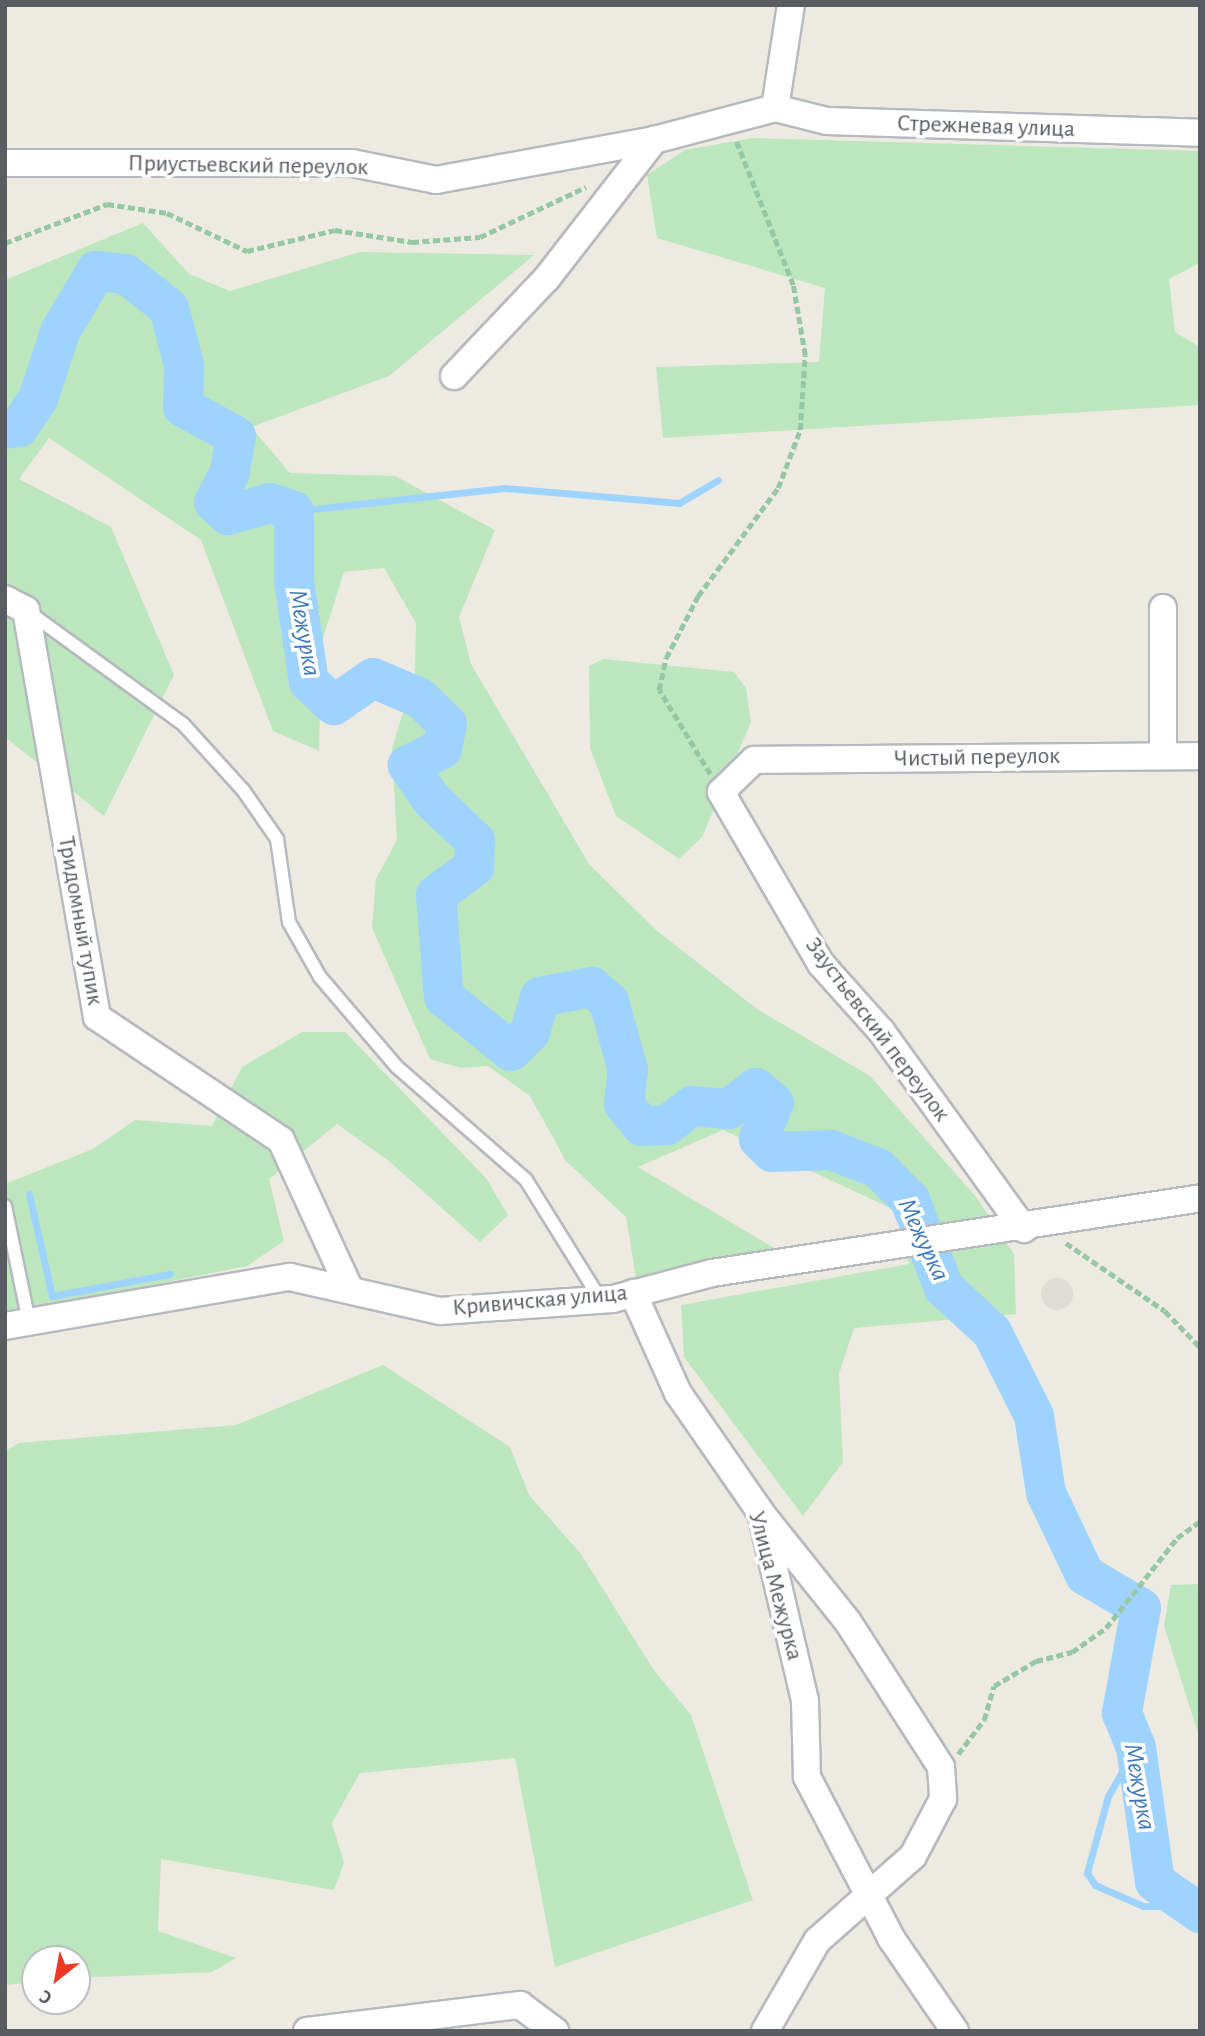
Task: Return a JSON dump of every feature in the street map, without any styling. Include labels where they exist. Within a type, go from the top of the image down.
[{"type":"street","points":[[775,108],[791,5]]},
{"type":"street","name":"Приустьевский переулок","points":[[5,163],[352,163],[436,180],[654,140],[775,108]]},
{"type":"street","name":"Стрежневая улица","points":[[775,108],[827,121],[1200,133]]},
{"type":"street","points":[[454,376],[547,278],[654,140]]},
{"type":"street","name":"Тридомный тупик","points":[[16,604],[97,1017],[281,1140],[350,1290]]},
{"type":"street","points":[[1163,608],[1163,756]]},
{"type":"street","name":"Чистый переулок","points":[[721,792],[754,760],[1200,756]]},
{"type":"street","name":"Заустьевский переулок","points":[[721,792],[821,964],[881,1031],[1033,1227]]},
{"type":"street","name":"Кривичская улица","points":[[17,1324],[290,1277],[440,1311],[600,1300],[712,1273],[979,1236],[1200,1198]]},
{"type":"street","name":"Улица Межурка","points":[[633,1293],[678,1393],[761,1513],[805,1701],[807,1777],[873,1893],[891,1938],[955,2031]]},
{"type":"street","points":[[761,1513],[848,1622],[941,1768],[943,1799],[913,1856],[817,1941],[765,2031]]},
{"type":"street","points":[[307,2031],[520,2006],[555,2031]]},
{"type":"lane","points":[[16,604],[184,726],[243,790],[277,839],[289,922],[320,978],[397,1067],[526,1180],[600,1300]]},
{"type":"lane","points":[[5,1206],[17,1324]]},
{"type":"path","points":[[721,792],[659,690],[666,658],[698,596],[778,488],[800,430],[805,355],[793,285],[727,120]]},
{"type":"path","points":[[5,243],[107,204],[167,213],[247,251],[335,230],[412,242],[480,237],[601,180]]},
{"type":"path","points":[[1033,1227],[1165,1311],[1200,1347]]},
{"type":"path","points":[[941,1768],[984,1720],[994,1686],[1036,1661],[1072,1652],[1122,1608],[1177,1538],[1200,1521]]},
{"type":"shaded area","points":[[1057,1278],[1068,1283],[1073,1294],[1068,1305],[1057,1310],[1046,1305],[1041,1294],[1046,1283]]},
{"type":"green space","points":[[753,138],[1200,151],[1200,263],[1169,279],[1175,332],[1200,347],[1200,405],[663,438],[656,367],[819,362],[825,288],[657,238],[647,175],[685,150]]},
{"type":"green space","points":[[143,223],[189,274],[230,291],[360,252],[534,255],[389,376],[251,427],[290,473],[395,476],[495,530],[459,617],[471,664],[589,864],[656,930],[757,1009],[870,1076],[976,1197],[1014,1254],[1016,1314],[854,1328],[839,1374],[843,1462],[803,1516],[684,1357],[681,1305],[909,1264],[901,1213],[723,1130],[638,1167],[781,1252],[637,1284],[626,1217],[566,1161],[530,1096],[488,1066],[461,1068],[430,1059],[372,928],[376,879],[397,840],[392,748],[415,674],[416,623],[384,568],[344,572],[322,641],[319,751],[273,731],[201,540],[49,438],[19,479],[111,527],[174,675],[104,816],[5,737],[5,280]]},
{"type":"green space","points":[[603,659],[734,672],[746,688],[751,722],[702,837],[679,859],[616,816],[590,748],[589,666]]},
{"type":"green space","points":[[302,1032],[345,1032],[486,1178],[508,1215],[480,1242],[389,1161],[337,1124],[269,1179],[284,1241],[247,1266],[5,1315],[5,1184],[93,1149],[135,1120],[212,1126],[242,1067]]},
{"type":"green space","points":[[383,1365],[510,1447],[529,1495],[581,1554],[653,1669],[691,1715],[753,1900],[555,1967],[515,1758],[360,1773],[332,1823],[344,1863],[334,1890],[161,1859],[158,1931],[236,1958],[212,1972],[91,1977],[91,1945],[21,1945],[21,1983],[5,1985],[5,1451],[19,1443],[236,1425]]},
{"type":"green space","points":[[1200,1584],[1200,1739],[1164,1626],[1171,1585]]},
{"type":"waterway","name":"Межурка","points":[[5,429],[19,427],[38,399],[60,332],[96,271],[126,274],[169,308],[184,365],[183,407],[236,436],[229,474],[214,502],[228,515],[270,503],[294,511],[294,581],[309,682],[334,705],[373,678],[420,698],[447,724],[442,749],[408,765],[431,799],[475,841],[474,867],[436,895],[444,997],[511,1051],[530,1032],[540,997],[592,987],[609,1002],[628,1070],[624,1104],[642,1126],[667,1125],[692,1106],[729,1109],[756,1088],[774,1103],[759,1139],[772,1152],[831,1150],[878,1168],[910,1200],[944,1288],[992,1332],[1034,1416],[1046,1493],[1085,1575],[1141,1608],[1122,1713],[1136,1747],[1155,1882],[1200,1913]]},
{"type":"waterway","points":[[294,511],[505,488],[679,503],[718,480]]},
{"type":"waterway","points":[[29,1194],[52,1296],[170,1274]]},
{"type":"waterway","points":[[1136,1747],[1108,1796],[1087,1873],[1095,1885],[1143,1906],[1184,1906]]}]
